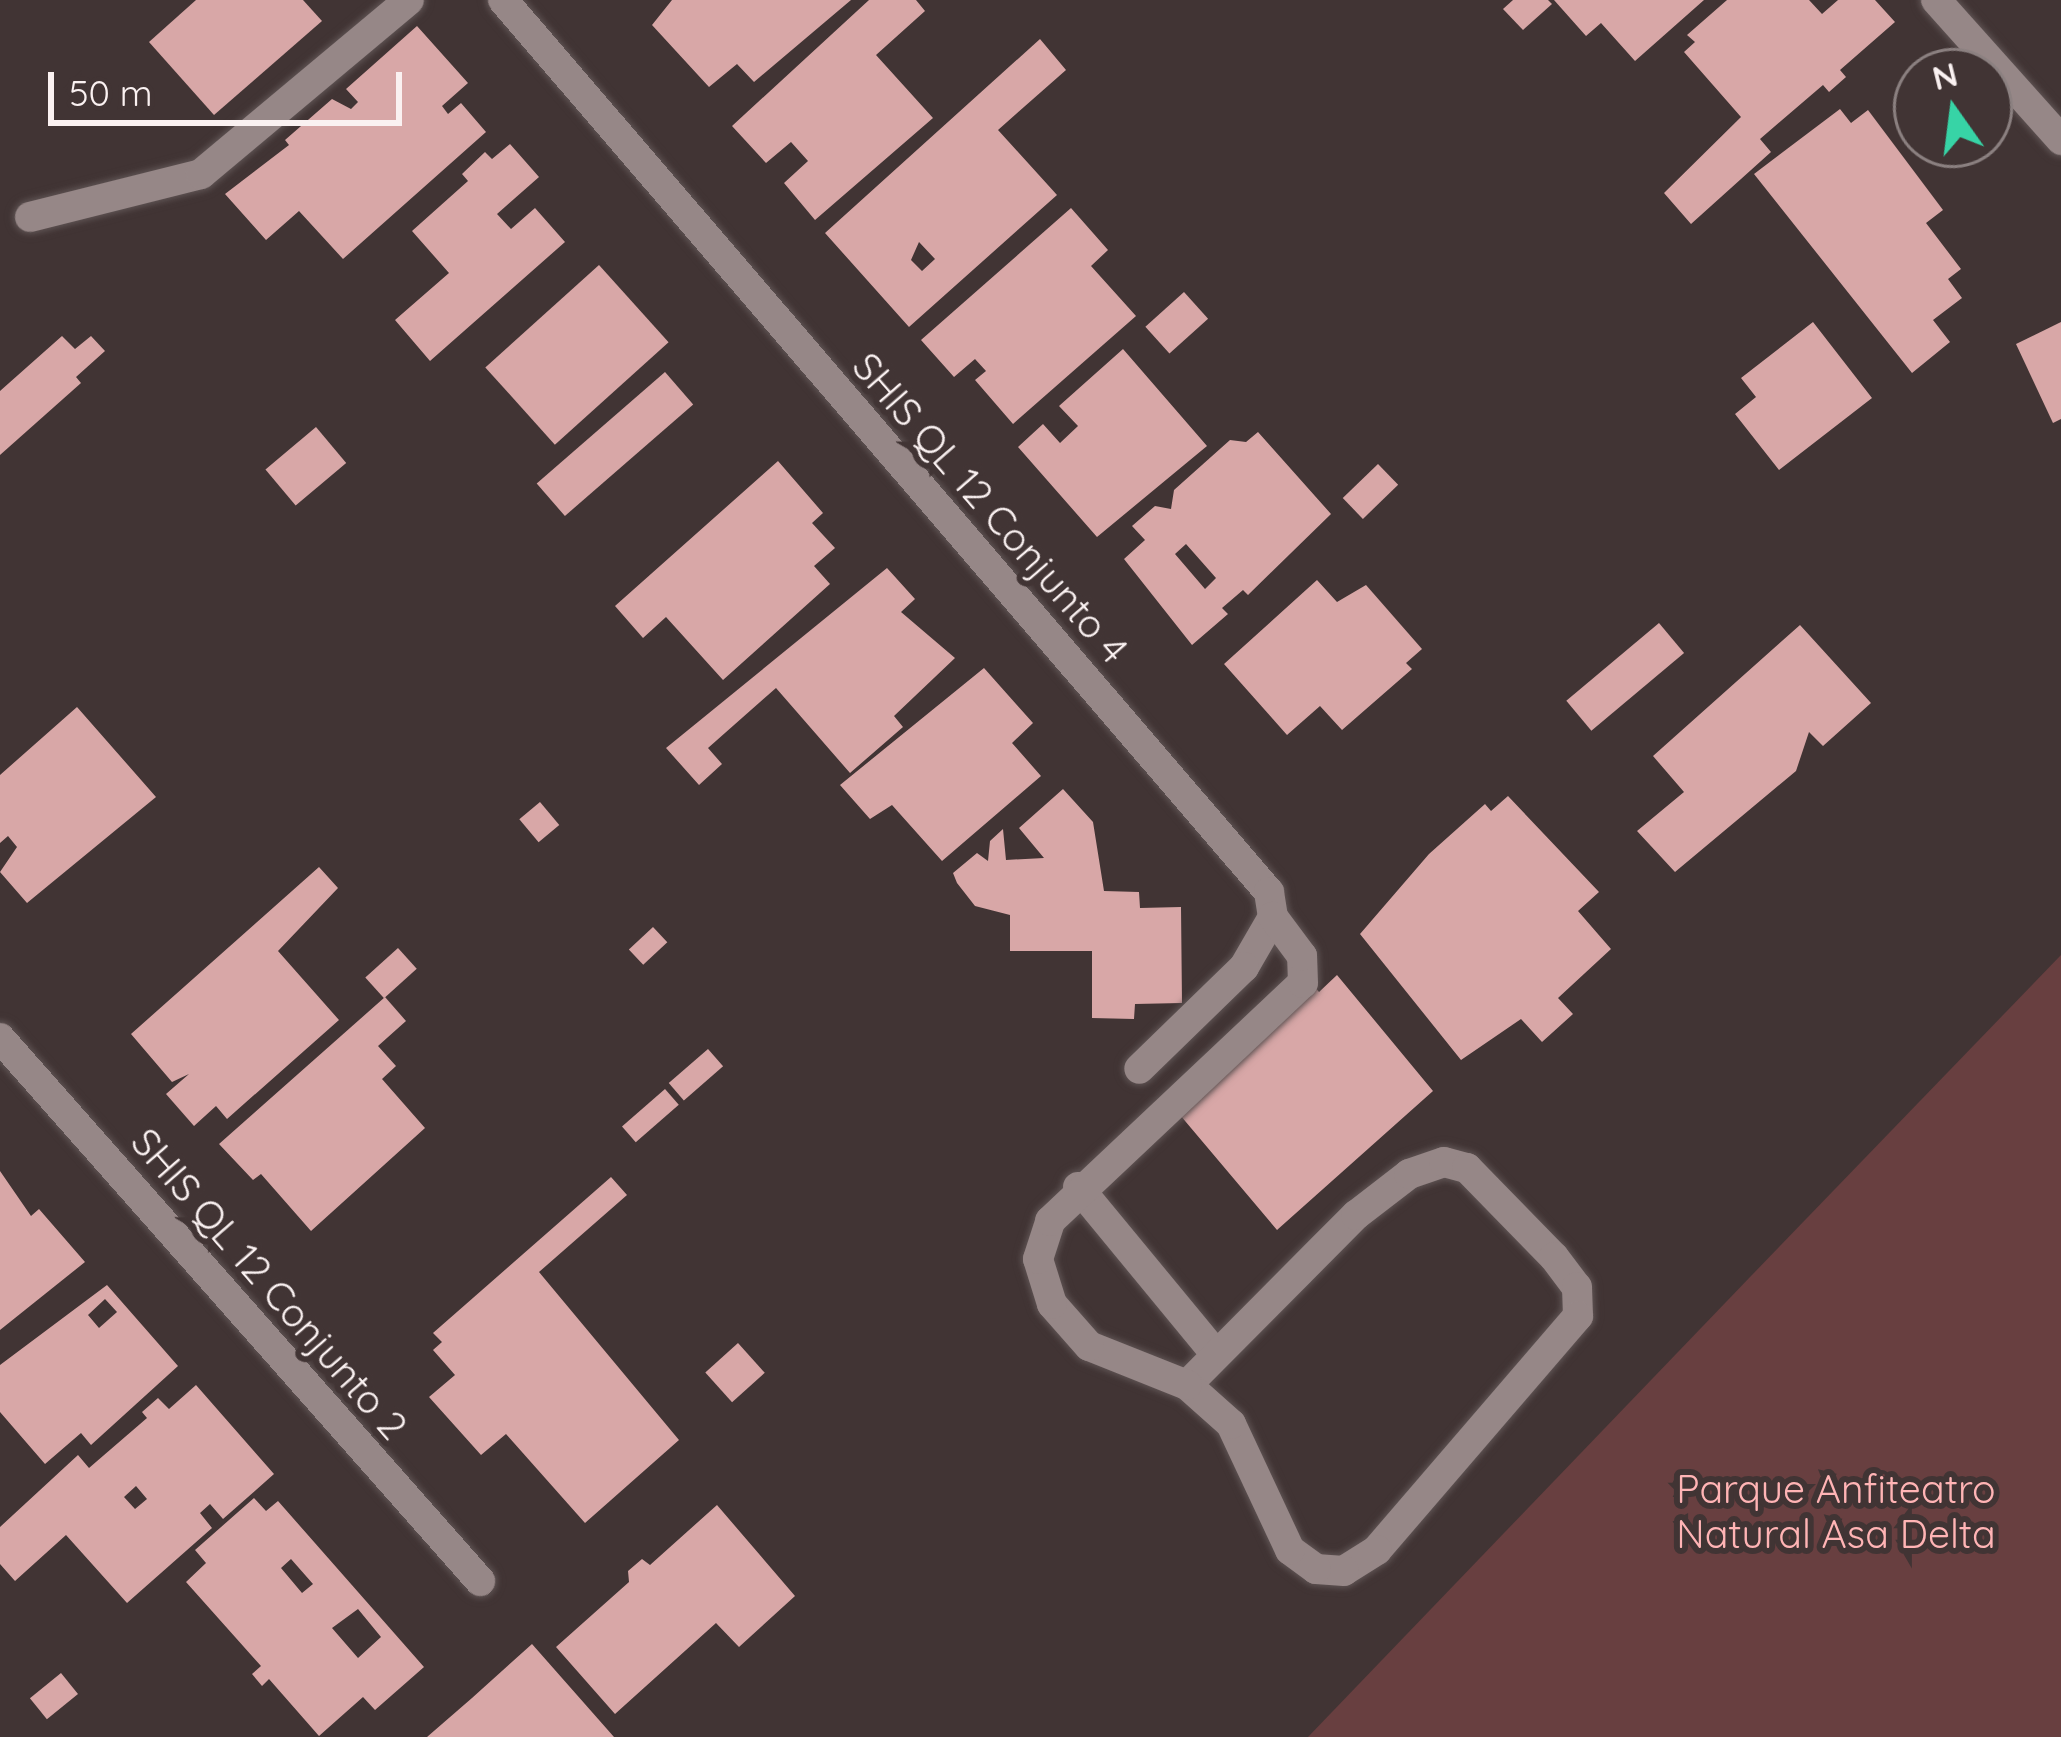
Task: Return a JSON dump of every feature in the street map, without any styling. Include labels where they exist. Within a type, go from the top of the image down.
[{"type":"street","points":[[30,217],[202,174],[409,0]]},
{"type":"street","name":"SHIS QL 12 Conjunto 4","points":[[503,0],[1269,892],[1273,917],[1302,956],[1303,983],[1289,1003],[1078,1186]]},
{"type":"street","points":[[1936,0],[2061,140]]},
{"type":"street","points":[[1139,1069],[1216,999],[1273,917]]},
{"type":"street","name":"SHIS QL 12 Conjunto 2","points":[[0,1038],[480,1581]]},
{"type":"street","points":[[1187,1385],[1356,1215],[1409,1174],[1444,1162],[1467,1168],[1577,1287],[1572,1328],[1377,1550],[1344,1571],[1316,1569],[1290,1550],[1232,1424],[1187,1385],[1089,1346],[1052,1304],[1038,1259],[1050,1221],[1078,1186],[1215,1353]]},
{"type":"green space","name":"Parque Anfiteatro Natural Asa Delta","points":[[2061,955],[2061,1737],[1308,1737],[1751,1276]]},
{"type":"building","points":[[196,0],[303,0],[322,21],[214,115],[149,42]]},
{"type":"building","points":[[672,0],[851,0],[754,82],[737,64],[709,87],[652,25]]},
{"type":"building","points":[[869,0],[916,0],[925,11],[876,55],[933,118],[815,220],[784,183],[808,161],[791,142],[766,163],[732,126]]},
{"type":"building","points":[[1513,0],[1552,4],[1523,30],[1503,9]]},
{"type":"building","points":[[1554,0],[1704,0],[1635,61],[1601,23],[1586,36]]},
{"type":"building","points":[[1727,0],[1809,0],[1822,14],[1838,0],[1875,0],[1895,22],[1840,70],[1846,77],[1829,92],[1823,85],[1760,139],[1771,152],[1691,224],[1664,193],[1741,117],[1684,52],[1695,42],[1687,35]]},
{"type":"building","points":[[417,26],[468,83],[442,106],[448,114],[461,103],[486,132],[343,259],[299,211],[266,240],[225,194],[289,145],[285,140],[332,99],[351,109],[358,102],[346,89]]},
{"type":"building","points":[[1040,39],[1066,70],[998,130],[1057,195],[909,327],[825,233]],"holes":[[[919,242],[935,259],[922,271],[911,260]]]},
{"type":"building","points":[[1840,109],[1851,123],[1868,110],[1893,143],[1893,168],[1912,168],[1943,210],[1926,223],[1961,269],[1948,279],[1962,298],[1933,320],[1950,342],[1912,373],[1754,174]]},
{"type":"building","points":[[510,144],[539,177],[497,214],[511,229],[535,208],[565,242],[430,361],[395,320],[449,273],[412,231],[468,181],[462,174],[485,152],[492,159]]},
{"type":"building","points":[[1071,208],[1108,250],[1091,266],[1136,316],[1013,424],[975,380],[986,371],[975,359],[954,377],[921,340]]},
{"type":"building","points":[[599,265],[669,342],[555,445],[485,367]]},
{"type":"building","points":[[1184,292],[1208,319],[1169,354],[1145,327]]},
{"type":"building","points":[[1813,322],[1872,398],[1779,470],[1735,414],[1756,397],[1741,378]]},
{"type":"building","points":[[2061,322],[2061,419],[2053,423],[2016,344]]},
{"type":"building","points":[[62,336],[75,349],[91,336],[105,351],[76,377],[81,383],[0,455],[0,391]]},
{"type":"building","points":[[1123,349],[1207,446],[1097,537],[1018,447],[1043,424],[1060,443],[1078,426],[1059,406]]},
{"type":"building","points":[[665,372],[693,404],[565,516],[537,484]]},
{"type":"building","points":[[316,427],[346,463],[296,505],[265,469]]},
{"type":"building","points":[[1258,432],[1331,514],[1248,595],[1243,590],[1222,608],[1228,614],[1192,645],[1124,559],[1145,540],[1132,526],[1155,506],[1171,509],[1174,490],[1230,440],[1246,442]],"holes":[[[1186,544],[1216,578],[1205,589],[1175,554]]]},
{"type":"building","points":[[778,461],[823,513],[812,523],[835,548],[814,566],[830,584],[723,680],[666,617],[643,638],[615,606]]},
{"type":"building","points":[[1378,464],[1398,485],[1363,519],[1343,498]]},
{"type":"building","points":[[887,568],[915,599],[901,612],[955,658],[894,716],[903,727],[850,773],[776,688],[708,748],[722,764],[699,785],[666,748]]},
{"type":"building","points":[[1317,580],[1337,602],[1366,585],[1422,649],[1406,663],[1412,669],[1342,730],[1320,706],[1287,735],[1224,664]]},
{"type":"building","points":[[1659,623],[1684,653],[1591,731],[1566,701]]},
{"type":"building","points":[[1800,625],[1871,703],[1823,746],[1809,732],[1796,771],[1675,872],[1637,831],[1684,792],[1653,756]]},
{"type":"building","points":[[984,668],[1033,723],[1012,743],[1041,776],[942,861],[892,805],[870,819],[840,785]]},
{"type":"building","points":[[77,707],[156,797],[27,903],[0,872],[17,847],[8,836],[0,843],[0,775]]},
{"type":"building","points":[[1063,789],[1093,822],[1104,891],[1139,892],[1140,908],[1181,907],[1182,1003],[1135,1004],[1134,1019],[1092,1018],[1092,951],[1010,951],[1010,915],[975,906],[957,883],[953,873],[977,853],[988,861],[990,841],[1003,829],[1006,860],[1044,858],[1019,828]]},
{"type":"building","points":[[1508,796],[1599,892],[1578,911],[1611,949],[1558,998],[1573,1014],[1542,1042],[1521,1019],[1461,1060],[1360,934],[1429,854],[1485,804],[1491,811]]},
{"type":"building","points":[[540,802],[559,825],[539,842],[519,819]]},
{"type":"building","points":[[319,867],[338,888],[278,951],[339,1020],[227,1119],[216,1106],[194,1126],[166,1094],[189,1074],[172,1082],[131,1034]]},
{"type":"building","points":[[653,927],[667,942],[643,965],[629,950]]},
{"type":"building","points":[[398,948],[417,969],[384,998],[365,977]]},
{"type":"building","points":[[1300,970],[1319,992],[1337,975],[1433,1091],[1277,1230],[1180,1115]]},
{"type":"building","points":[[385,997],[406,1021],[378,1046],[396,1066],[382,1079],[425,1128],[311,1231],[261,1174],[253,1180],[219,1144]]},
{"type":"building","points":[[708,1049],[723,1066],[684,1100],[669,1083]]},
{"type":"building","points":[[665,1089],[679,1105],[636,1142],[622,1126]]},
{"type":"building","points":[[0,1171],[31,1216],[39,1209],[85,1262],[0,1330]]},
{"type":"building","points":[[611,1177],[627,1195],[539,1272],[679,1440],[585,1523],[506,1434],[481,1455],[429,1397],[455,1375],[433,1350],[442,1342],[433,1333]]},
{"type":"building","points":[[107,1285],[178,1366],[91,1445],[81,1433],[45,1464],[0,1412],[0,1365]],"holes":[[[105,1299],[117,1312],[99,1328],[88,1315]]]},
{"type":"building","points":[[738,1343],[765,1373],[732,1402],[705,1372]]},
{"type":"building","points":[[196,1385],[274,1474],[223,1519],[210,1504],[200,1513],[212,1528],[127,1603],[66,1535],[15,1581],[0,1564],[0,1527],[78,1455],[89,1468],[147,1418],[142,1412],[158,1398],[169,1409]],"holes":[[[136,1486],[147,1499],[135,1509],[124,1497]]]},
{"type":"building","points":[[254,1498],[266,1511],[278,1501],[424,1667],[375,1710],[363,1697],[319,1736],[269,1679],[262,1686],[252,1674],[261,1666],[186,1582],[206,1563],[195,1550]],"holes":[[[291,1559],[313,1584],[302,1593],[281,1568]],[[358,1609],[381,1637],[358,1658],[332,1628]]]},
{"type":"building","points":[[717,1505],[795,1596],[739,1647],[716,1623],[615,1714],[556,1647],[629,1582],[628,1571],[642,1559],[650,1565]]},
{"type":"building","points":[[532,1644],[614,1737],[427,1737],[472,1698]]},
{"type":"building","points":[[61,1673],[78,1694],[47,1719],[30,1698]]}]
